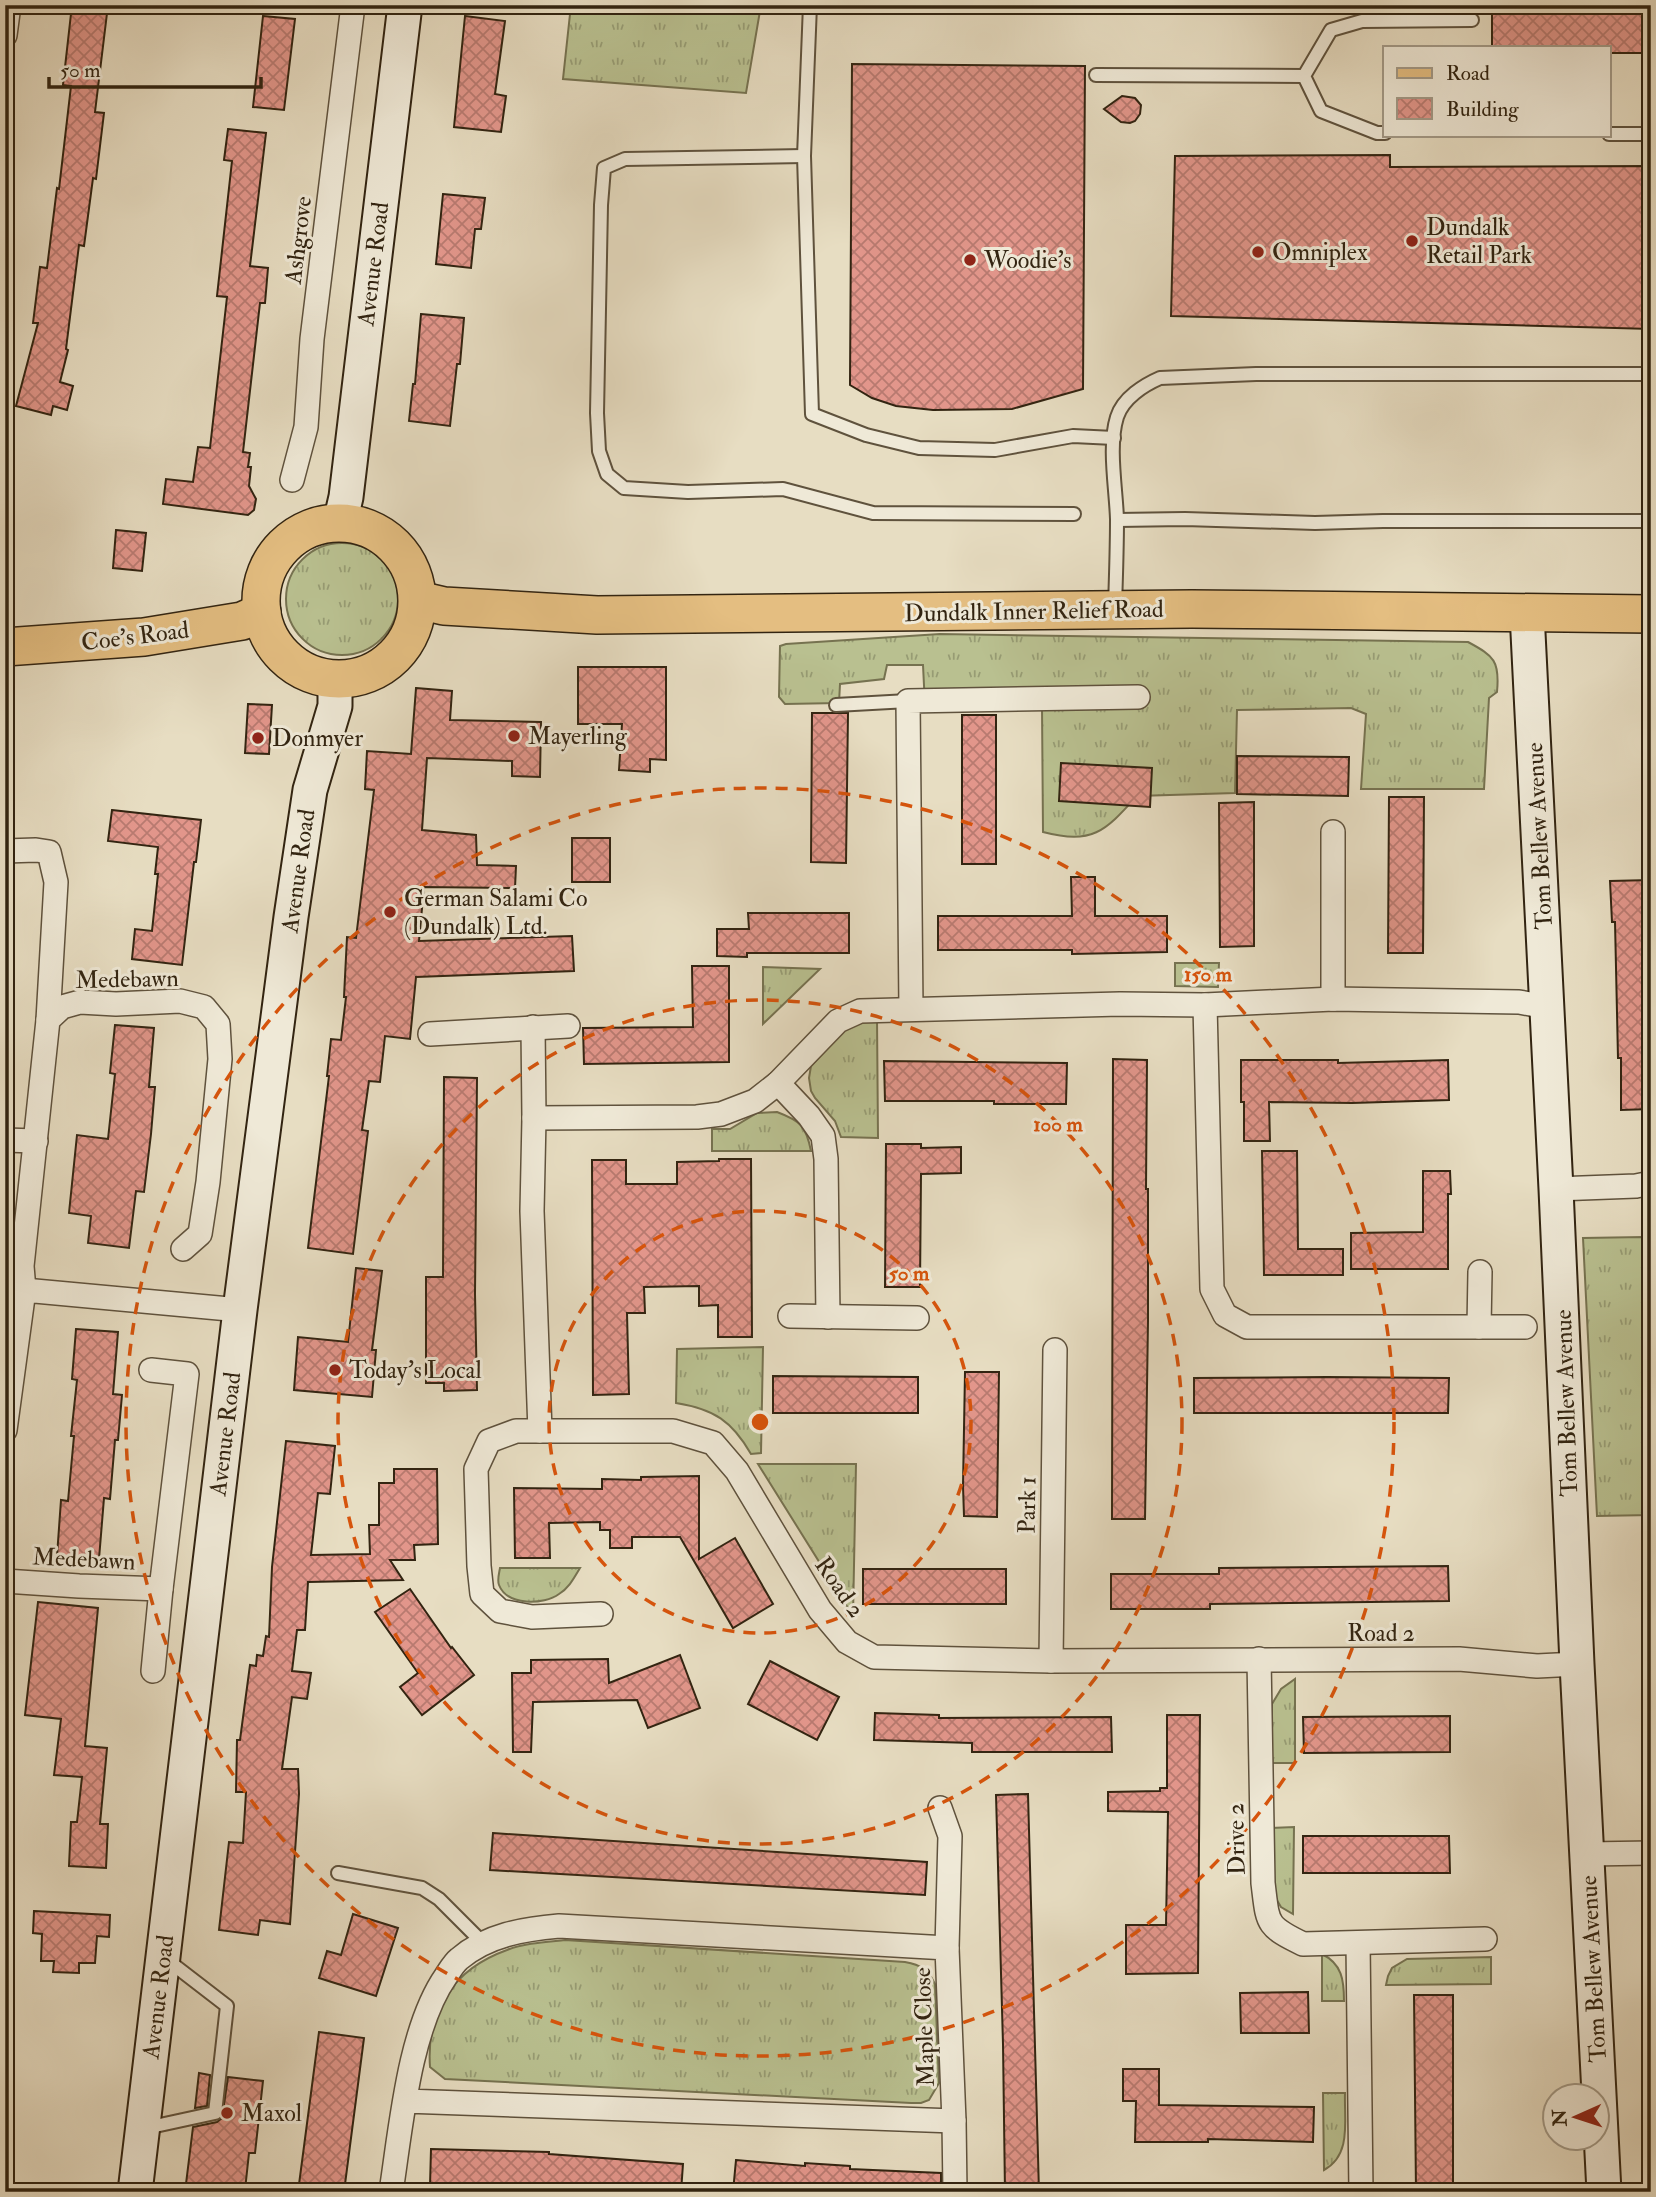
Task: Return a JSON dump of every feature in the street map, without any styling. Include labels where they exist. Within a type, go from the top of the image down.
[{"type":"main road","name":"Avenue Road","points":[[340,523],[346,497],[405,5]]},
{"type":"main road","points":[[340,523],[364,527],[386,537],[402,555],[413,576],[418,600],[414,625],[402,648],[384,666],[360,677],[335,679],[314,675],[295,666],[279,651],[268,633],[262,612],[262,590],[268,568],[281,550],[297,535],[318,526],[340,523]]},
{"type":"main road","name":"Dundalk Inner Relief Road","points":[[418,600],[444,607],[597,615],[1115,609],[1651,614]]},
{"type":"main road","name":"Coe's Road","points":[[5,648],[144,638],[242,621],[262,612]]},
{"type":"main road","name":"Tom Bellew Avenue","points":[[1527,613],[1604,2192]]},
{"type":"main road","name":"Avenue Road","points":[[135,2192],[240,1310],[291,918],[310,790],[335,706],[335,679]]},
{"type":"street","points":[[5,35],[9,5]]},
{"type":"street","name":"Ashgrove","points":[[292,480],[306,427],[312,339],[353,5]]},
{"type":"street","points":[[911,1009],[908,701],[1138,697]]},
{"type":"street","points":[[1333,832],[1333,999]]},
{"type":"street","points":[[5,851],[49,852],[56,881],[48,1020],[22,1266],[24,1290],[5,1430]]},
{"type":"street","points":[[534,1118],[698,1117],[721,1114],[755,1101],[778,1083],[838,1021],[860,1011],[1121,1004],[1205,1005],[1333,999],[1519,1002],[1547,1007]]},
{"type":"street","name":"Medebawn","points":[[48,1020],[62,1007],[80,1002],[116,1004],[180,1001],[204,1007],[218,1024],[220,1059],[200,1234],[183,1249]]},
{"type":"street","points":[[1205,1005],[1212,1289],[1225,1315],[1247,1327],[1525,1327]]},
{"type":"street","points":[[430,1034],[568,1026]]},
{"type":"street","points":[[533,1027],[532,1211],[540,1431]]},
{"type":"street","points":[[778,1083],[823,1136],[826,1159],[828,1317]]},
{"type":"street","points":[[5,1140],[36,1141]]},
{"type":"street","points":[[1556,1189],[1651,1183]]},
{"type":"street","points":[[1479,1327],[1480,1272]]},
{"type":"street","points":[[24,1290],[240,1310]]},
{"type":"street","points":[[790,1316],[916,1318]]},
{"type":"street","name":"Park 1","points":[[1051,1661],[1055,1350]]},
{"type":"street","name":"Medebawn","points":[[151,1370],[187,1374],[153,1671]]},
{"type":"street","name":"Road 2","points":[[601,1614],[532,1617],[500,1611],[482,1594],[478,1566],[476,1469],[489,1441],[516,1432],[673,1431],[713,1443],[737,1471],[820,1610],[847,1643],[874,1657],[1051,1661],[1459,1659],[1538,1666],[1577,1664]]},
{"type":"street","name":"Medebawn","points":[[5,1581],[161,1589]]},
{"type":"street","name":"Drive 2","points":[[1259,1659],[1263,1883],[1267,1918],[1280,1933],[1303,1944],[1485,1939]]},
{"type":"street","points":[[940,1808],[950,1836],[947,1948]]},
{"type":"street","points":[[1588,1854],[1651,1853]]},
{"type":"street","name":"Maple Close","points":[[391,2192],[405,2102],[419,2036],[432,2000],[458,1960],[483,1943],[503,1935],[559,1926],[947,1948],[954,2121],[405,2102]]},
{"type":"street","points":[[1358,1943],[1361,2192]]},
{"type":"street","points":[[954,2121],[955,2192]]},
{"type":"lane","points":[[810,5],[804,156],[812,414],[866,435],[919,448],[995,450],[1073,436],[1114,438]]},
{"type":"lane","points":[[1304,76],[1331,30],[1362,21],[1472,20]]},
{"type":"lane","points":[[1096,75],[1304,76]]},
{"type":"lane","points":[[1304,76],[1321,111],[1383,133]]},
{"type":"lane","points":[[1610,134],[1651,134]]},
{"type":"lane","points":[[804,156],[625,159],[604,168],[597,413],[599,451],[607,474],[624,488],[688,492],[783,489],[873,513],[1074,514]]},
{"type":"lane","points":[[1115,609],[1117,520],[1114,438],[1118,414],[1132,395],[1160,377],[1651,374]]},
{"type":"lane","points":[[1117,520],[1315,523],[1651,521]]},
{"type":"lane","points":[[836,705],[908,701]]},
{"type":"lane","points":[[338,1873],[422,1888],[439,1899],[483,1943]]},
{"type":"lane","points":[[142,2129],[215,2113],[227,2006],[163,1957]]},
{"type":"green space","points":[[571,5],[761,5],[746,93],[563,79]]},
{"type":"green space","points":[[342,543],[363,547],[382,559],[394,578],[398,599],[394,620],[382,639],[363,651],[342,655],[321,651],[302,639],[290,620],[286,599],[290,578],[302,559],[321,547]]},
{"type":"green space","points":[[940,634],[1468,642],[1489,656],[1497,673],[1497,692],[1489,698],[1484,789],[1361,789],[1366,714],[1351,708],[1237,710],[1235,793],[1137,796],[1116,818],[1097,832],[1086,836],[1060,836],[1043,832],[1042,707],[925,706],[923,665],[887,665],[884,679],[840,684],[839,703],[785,704],[779,697],[780,646]]},
{"type":"green space","points":[[1175,963],[1219,963],[1218,987],[1175,986]]},
{"type":"green space","points":[[763,967],[820,969],[763,1024]]},
{"type":"green space","points":[[877,1018],[878,1138],[841,1137],[835,1121],[811,1091],[811,1066],[845,1029],[861,1019]]},
{"type":"green space","points":[[777,1112],[792,1118],[801,1126],[811,1151],[712,1151],[712,1129],[730,1129],[757,1113]]},
{"type":"green space","points":[[1643,1237],[1646,1314],[1651,1319],[1651,1515],[1597,1516],[1583,1238]]},
{"type":"green space","points":[[763,1347],[761,1453],[751,1454],[737,1433],[721,1418],[701,1409],[676,1403],[677,1349]]},
{"type":"green space","points":[[758,1464],[856,1464],[853,1616]]},
{"type":"green space","points":[[500,1568],[580,1568],[563,1592],[552,1598],[526,1602],[503,1592],[498,1583]]},
{"type":"green space","points":[[1295,1679],[1295,1763],[1270,1763],[1272,1704],[1281,1689]]},
{"type":"green space","points":[[1294,1827],[1293,1914],[1281,1907],[1275,1897],[1271,1828]]},
{"type":"green space","points":[[565,1940],[905,1962],[923,1968],[935,1984],[939,2083],[929,2100],[911,2103],[445,2079],[430,2067],[433,2027],[447,1994],[458,1980],[488,1958],[507,1950],[528,1944]]},
{"type":"green space","points":[[1322,1954],[1338,1968],[1344,2001],[1322,2001]]},
{"type":"green space","points":[[1491,1957],[1491,1984],[1386,1985],[1392,1968],[1407,1959]]},
{"type":"green space","points":[[1323,2093],[1345,2093],[1343,2146],[1333,2163],[1324,2170]]},
{"type":"building","points":[[72,5],[108,5],[95,112],[104,113],[84,246],[79,245],[68,350],[60,382],[73,386],[67,410],[53,406],[51,415],[16,406],[38,323],[33,323],[40,267],[47,268],[57,188],[59,189],[71,86],[63,85]]},
{"type":"building","points":[[1492,5],[1651,5],[1651,53],[1610,53],[1610,46],[1492,46]]},
{"type":"building","points":[[263,16],[295,19],[284,110],[253,107]]},
{"type":"building","points":[[465,16],[505,21],[495,94],[506,96],[501,132],[454,127]]},
{"type":"building","points":[[852,64],[1085,66],[1083,389],[1012,409],[933,410],[896,406],[872,398],[850,385]]},
{"type":"building","points":[[1122,96],[1135,98],[1141,105],[1140,114],[1135,121],[1121,122],[1104,109]]},
{"type":"building","points":[[228,129],[266,133],[250,266],[268,268],[265,303],[260,303],[243,452],[250,453],[249,486],[256,499],[254,510],[248,515],[163,504],[166,479],[193,482],[198,447],[210,448],[227,297],[217,296],[232,161],[224,160]]},
{"type":"building","name":"Dundalk Retail Park","points":[[1390,155],[1390,167],[1651,166],[1651,329],[1171,316],[1175,156]]},
{"type":"building","points":[[443,194],[485,198],[481,229],[475,229],[471,268],[436,264]]},
{"type":"building","points":[[421,314],[464,318],[450,426],[409,421]]},
{"type":"building","points":[[116,530],[146,533],[142,571],[113,568]]},
{"type":"building","points":[[578,667],[666,667],[666,760],[650,759],[650,772],[619,770],[622,724],[578,724]]},
{"type":"building","points":[[416,688],[452,691],[450,720],[541,722],[540,777],[512,776],[512,761],[427,758],[422,830],[476,835],[477,865],[516,866],[515,888],[424,887],[419,941],[572,936],[574,971],[416,977],[410,1039],[385,1036],[380,1082],[369,1081],[362,1130],[368,1131],[353,1254],[308,1248],[331,1039],[341,1040],[346,997],[347,937],[356,938],[374,790],[365,789],[367,751],[411,754]]},
{"type":"building","name":"Donmyer","points":[[248,704],[272,705],[269,754],[245,753]]},
{"type":"building","points":[[812,713],[848,713],[846,863],[811,862]]},
{"type":"building","points":[[962,715],[996,715],[996,864],[962,864]]},
{"type":"building","points":[[1237,756],[1349,757],[1348,796],[1237,794]]},
{"type":"building","points":[[1061,763],[1152,768],[1150,807],[1059,801]]},
{"type":"building","points":[[1389,797],[1424,797],[1423,953],[1388,953]]},
{"type":"building","points":[[1254,802],[1254,946],[1220,947],[1219,803]]},
{"type":"building","points":[[112,810],[201,820],[182,965],[132,959],[135,929],[152,931],[158,847],[108,841]]},
{"type":"building","points":[[572,838],[610,838],[610,882],[572,882]]},
{"type":"building","points":[[1071,877],[1095,877],[1095,916],[1167,916],[1167,952],[1072,954],[1072,950],[938,950],[938,916],[1072,916]]},
{"type":"building","points":[[1651,880],[1651,1109],[1621,1110],[1615,922],[1612,922],[1610,881]]},
{"type":"building","points":[[748,913],[849,913],[849,953],[747,953],[747,957],[717,956],[717,929],[749,929]]},
{"type":"building","points":[[692,966],[729,966],[729,1062],[584,1064],[583,1028],[693,1027]]},
{"type":"building","points":[[115,1025],[154,1028],[149,1087],[155,1087],[151,1134],[144,1192],[136,1191],[129,1248],[88,1243],[91,1216],[69,1213],[77,1135],[108,1139],[115,1074],[110,1073]]},
{"type":"building","points":[[1113,1059],[1147,1060],[1148,1321],[1145,1519],[1112,1519]]},
{"type":"building","points":[[1241,1060],[1338,1060],[1338,1063],[1448,1060],[1449,1100],[1269,1102],[1270,1141],[1244,1141]]},
{"type":"building","points":[[884,1061],[1067,1063],[1066,1104],[885,1101]]},
{"type":"building","points":[[444,1077],[477,1078],[477,1390],[444,1391],[444,1383],[426,1383],[426,1277],[443,1277]]},
{"type":"building","points":[[886,1144],[921,1144],[921,1148],[961,1147],[961,1173],[921,1174],[920,1287],[885,1287]]},
{"type":"building","points":[[1262,1151],[1297,1151],[1298,1249],[1343,1249],[1343,1275],[1264,1275]]},
{"type":"building","points":[[751,1159],[752,1337],[718,1337],[718,1305],[699,1306],[699,1286],[644,1287],[645,1313],[627,1313],[629,1394],[593,1395],[592,1160],[626,1160],[626,1184],[677,1184],[677,1162]]},
{"type":"building","points":[[1423,1171],[1450,1171],[1448,1269],[1351,1269],[1351,1233],[1423,1232]]},
{"type":"building","name":"Today's Local","points":[[356,1268],[382,1271],[372,1350],[376,1350],[372,1397],[294,1390],[298,1337],[348,1342]]},
{"type":"building","points":[[76,1329],[118,1332],[113,1394],[122,1395],[110,1499],[104,1498],[99,1559],[57,1556],[61,1500],[68,1501],[74,1436],[71,1436],[77,1380],[72,1379]]},
{"type":"building","points":[[965,1372],[999,1372],[997,1517],[964,1516]]},
{"type":"building","points":[[773,1376],[918,1377],[918,1413],[773,1413]]},
{"type":"building","points":[[1194,1378],[1449,1378],[1448,1413],[1194,1413]]},
{"type":"building","points":[[286,1441],[335,1446],[330,1494],[318,1493],[311,1555],[370,1554],[369,1525],[379,1525],[379,1483],[394,1483],[394,1469],[437,1469],[438,1544],[414,1545],[415,1560],[390,1560],[403,1580],[308,1582],[305,1630],[297,1630],[292,1671],[311,1673],[307,1699],[292,1697],[282,1769],[298,1769],[299,1794],[290,1924],[260,1920],[258,1935],[219,1930],[229,1842],[243,1843],[246,1792],[236,1792],[237,1740],[240,1740],[250,1665],[256,1666],[257,1655],[263,1656],[266,1636],[269,1637],[272,1567]]},
{"type":"building","points":[[699,1476],[699,1559],[735,1538],[773,1604],[733,1628],[680,1537],[632,1537],[632,1548],[610,1548],[610,1530],[600,1530],[600,1522],[549,1523],[550,1558],[515,1558],[514,1488],[602,1489],[602,1479],[641,1480],[641,1477]]},
{"type":"building","points":[[1448,1566],[1449,1601],[1210,1604],[1210,1609],[1111,1609],[1111,1574],[1219,1574],[1219,1568]]},
{"type":"building","points":[[863,1569],[1006,1569],[1006,1604],[863,1604]]},
{"type":"building","points":[[410,1589],[451,1648],[474,1675],[422,1715],[400,1687],[418,1673],[375,1612]]},
{"type":"building","points":[[38,1602],[98,1608],[85,1746],[107,1748],[100,1824],[108,1824],[106,1868],[69,1866],[71,1822],[77,1822],[82,1777],[54,1775],[61,1719],[25,1715]]},
{"type":"building","points":[[680,1655],[700,1708],[648,1728],[637,1700],[533,1702],[531,1752],[513,1752],[512,1673],[531,1673],[531,1660],[608,1659],[609,1683]]},
{"type":"building","points":[[770,1661],[839,1697],[817,1740],[748,1704]]},
{"type":"building","points":[[875,1713],[939,1715],[939,1718],[1111,1717],[1112,1752],[972,1752],[972,1743],[874,1740]]},
{"type":"building","points":[[1167,1715],[1200,1715],[1198,1973],[1126,1974],[1126,1925],[1166,1925],[1168,1812],[1108,1811],[1108,1792],[1160,1791],[1160,1788],[1167,1788]]},
{"type":"building","points":[[1450,1716],[1450,1752],[1304,1753],[1303,1717]]},
{"type":"building","points":[[1028,1794],[1039,2192],[1005,2192],[996,1795]]},
{"type":"building","points":[[493,1833],[927,1862],[925,1895],[490,1870]]},
{"type":"building","points":[[1303,1836],[1449,1836],[1450,1873],[1303,1873]]},
{"type":"building","points":[[34,1911],[110,1915],[109,1937],[97,1936],[95,1963],[79,1963],[79,1973],[53,1972],[54,1961],[41,1961],[42,1934],[33,1933]]},
{"type":"building","points":[[353,1914],[398,1928],[376,1996],[319,1978],[327,1951],[341,1955]]},
{"type":"building","points":[[1308,1992],[1309,2033],[1241,2033],[1240,1993]]},
{"type":"building","points":[[1414,1995],[1453,1995],[1453,2192],[1416,2192]]},
{"type":"building","points":[[319,2032],[364,2038],[344,2192],[298,2192]]},
{"type":"building","points":[[1123,2069],[1159,2069],[1159,2105],[1314,2107],[1313,2142],[1208,2139],[1208,2142],[1135,2142],[1136,2101],[1123,2101]]},
{"type":"building","points":[[199,2073],[210,2075],[207,2106],[195,2108]]},
{"type":"building","points":[[228,2077],[263,2081],[255,2153],[249,2153],[245,2190],[214,2186],[213,2192],[185,2192],[193,2127],[217,2122],[222,2118]]},
{"type":"building","points":[[431,2149],[549,2152],[683,2164],[681,2192],[567,2192],[567,2189],[430,2186]]},
{"type":"building","points":[[736,2160],[941,2173],[941,2192],[733,2192]]},
{"type":"place","name":"Dundalk Retail Park","points":[[1412,241]]},
{"type":"place","name":"Omniplex","points":[[1258,252]]},
{"type":"place","name":"Woodie's","points":[[970,260]]},
{"type":"place","name":"Mayerling","points":[[514,736]]},
{"type":"place","name":"Donmyer","points":[[258,738]]},
{"type":"place","name":"German Salami Co (Dundalk) Ltd.","points":[[390,912]]},
{"type":"place","name":"Today's Local","points":[[335,1370]]},
{"type":"place","name":"Maxol","points":[[227,2113]]}]
